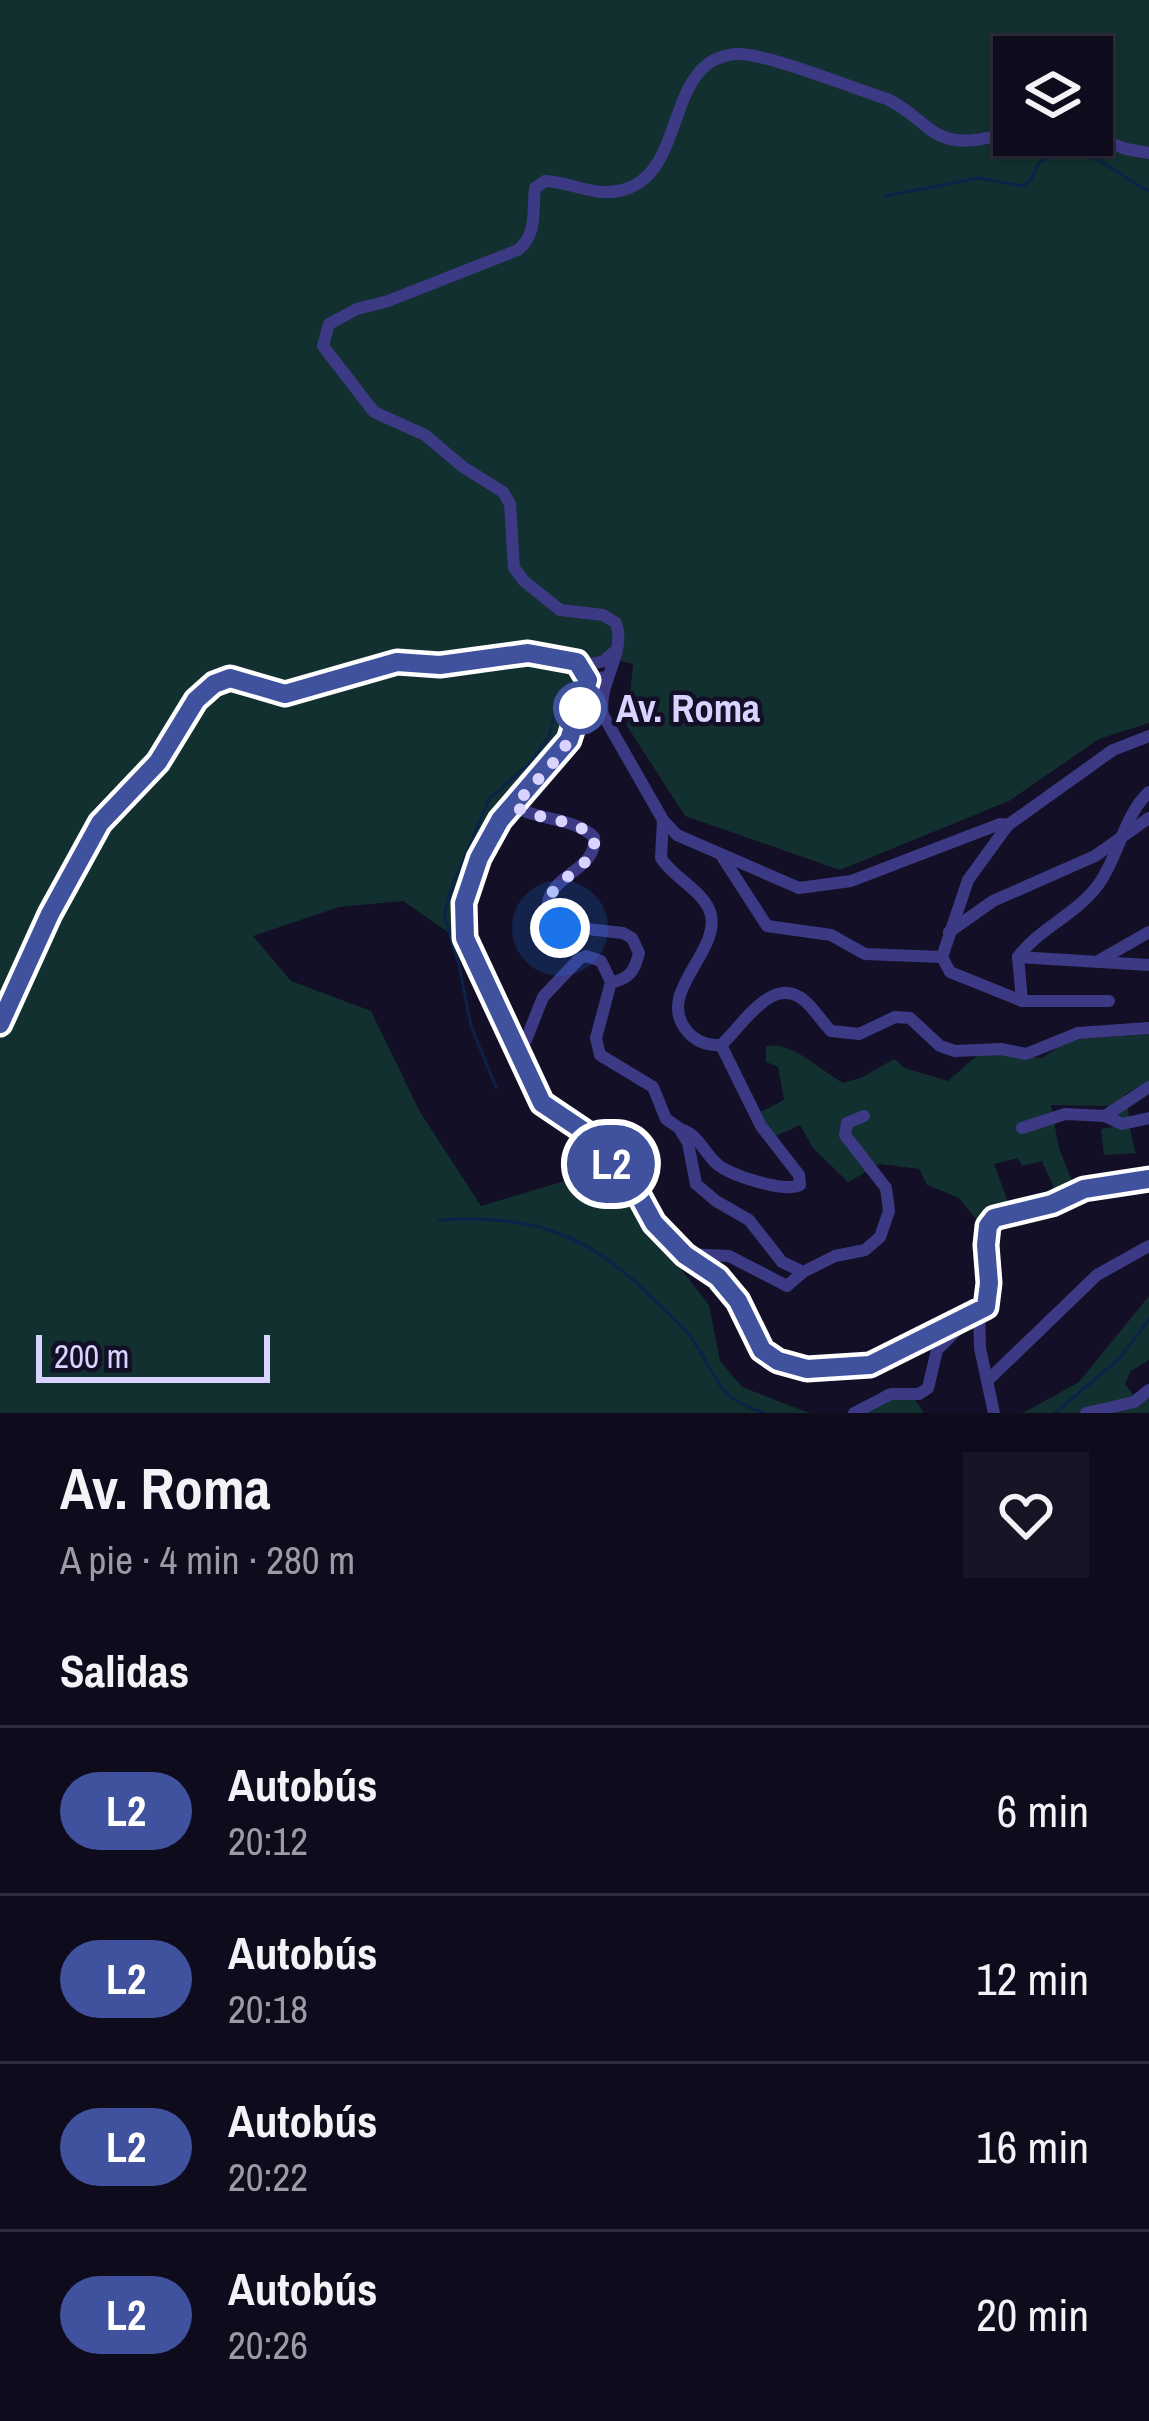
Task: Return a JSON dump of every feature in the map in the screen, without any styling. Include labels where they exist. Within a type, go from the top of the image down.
[{"type":"street","points":[[973,1316],[870,1365],[807,1369],[778,1361],[762,1350],[738,1301],[718,1277],[685,1255],[654,1223],[636,1190],[591,1136],[542,1103],[465,938],[464,903],[479,858],[500,820],[563,752],[598,676],[618,646],[619,627],[613,620],[560,610],[524,581],[514,568],[511,504],[502,492],[425,434],[374,412],[323,346],[323,334],[329,324],[357,309],[518,250],[532,229],[535,188],[544,182],[602,192],[631,188],[652,170],[695,76],[716,58],[739,53],[887,99],[906,107],[943,138],[961,142],[993,136]]},
{"type":"street","points":[[1113,144],[1149,152]]},
{"type":"street","points":[[0,1024],[50,914],[100,823],[158,762],[196,700],[214,684],[236,679],[285,694],[397,662],[440,665],[528,653],[577,662],[598,676],[603,715],[663,820],[690,844],[806,888],[851,881],[1008,825],[1113,750],[1149,736]]},
{"type":"street","points":[[1022,1001],[1018,957],[1099,884],[1137,805],[1149,792]]},
{"type":"street","points":[[514,806],[581,827],[594,837],[594,853],[559,881],[546,909],[552,925],[560,928],[632,938],[639,953],[633,971],[622,981],[611,982]]},
{"type":"street","points":[[949,932],[993,901],[1095,856],[1149,818]]},
{"type":"street","points":[[663,820],[661,858],[711,916],[710,929],[679,998],[682,1025],[694,1039],[708,1045],[721,1045],[756,1006],[788,994],[806,1000],[831,1031],[859,1034],[896,1016],[910,1018],[940,1046],[955,1051],[1000,1049],[1026,1054],[1078,1034],[1149,1028]]},
{"type":"street","points":[[1008,825],[968,880],[942,957],[950,972],[1022,1001],[1109,1000]]},
{"type":"street","points":[[722,857],[767,926],[831,935],[865,954],[942,957]]},
{"type":"street","points":[[1099,960],[1149,932]]},
{"type":"street","points":[[519,1048],[543,998],[579,959],[586,956],[601,961],[611,982],[596,1047],[600,1055],[647,1081],[666,1120],[692,1132],[722,1169],[788,1189],[800,1185],[799,1175],[743,1096],[721,1045]]},
{"type":"street","points":[[1018,957],[1149,965]]},
{"type":"street","points":[[1105,1116],[1149,1087]]},
{"type":"street","points":[[1022,1128],[1065,1114],[1105,1116],[1121,1124],[1149,1118]]},
{"type":"street","points":[[685,1255],[729,1256],[787,1286],[802,1272],[835,1256],[865,1250],[880,1237],[889,1210],[886,1188],[874,1167],[845,1135],[847,1123],[864,1116]]},
{"type":"street","points":[[679,1128],[688,1143],[696,1184],[749,1220],[782,1262],[802,1272]]},
{"type":"street","points":[[854,1413],[891,1394],[919,1394],[928,1388],[937,1350],[988,1299],[986,1245],[994,1218],[1052,1204],[1084,1189],[1149,1179]]},
{"type":"street","points":[[987,1381],[1097,1275],[1149,1246]]},
{"type":"street","points":[[973,1316],[994,1413]]},
{"type":"street","points":[[1086,1413],[1134,1402],[1149,1390]]},
{"type":"green space","points":[[0,0],[1149,0],[1149,723],[1099,739],[1009,801],[840,870],[685,816],[627,726],[633,664],[601,656],[592,659],[551,748],[488,819],[461,886],[455,937],[403,901],[339,907],[253,936],[291,981],[371,1011],[420,1112],[481,1206],[568,1180],[623,1194],[709,1305],[720,1361],[742,1387],[809,1413],[0,1413]]},
{"type":"green space","points":[[1149,1034],[1149,1081],[1124,1095],[1136,1153],[1104,1155],[1101,1129],[1116,1126],[1111,1106],[1051,1105],[1059,1148],[1074,1186],[1057,1195],[1042,1161],[1022,1166],[1018,1158],[994,1164],[1009,1205],[979,1223],[959,1198],[927,1185],[919,1169],[880,1164],[848,1182],[813,1148],[800,1125],[774,1137],[757,1114],[784,1100],[778,1067],[766,1062],[766,1046],[795,1052],[843,1083],[894,1059],[905,1068],[948,1081],[981,1052],[1042,1058],[1070,1040]]},
{"type":"green space","points":[[1149,1296],[1149,1360],[1131,1371],[1125,1384],[1133,1395],[1149,1396],[1149,1413],[1023,1413],[1079,1382]]},
{"type":"green space","points":[[885,1389],[909,1394],[924,1413],[851,1413]]},
{"type":"waterway","points":[[885,196],[979,178],[1022,186],[1039,163],[1071,153],[1098,160],[1149,191]]},
{"type":"waterway","points":[[496,1087],[471,1026],[444,915],[489,799],[530,763],[549,736],[557,705]]},
{"type":"waterway","points":[[439,1220],[528,1225],[579,1242],[603,1256],[681,1325],[725,1392],[764,1413]]},
{"type":"waterway","points":[[1055,1413],[1120,1358],[1149,1319]]},
{"type":"bus line","name":"L2","points":[[0,1024],[50,914],[100,823],[158,762],[206,689],[230,678],[285,694],[378,664],[440,665],[528,653],[577,662],[586,674],[587,688],[563,752],[500,820],[479,858],[464,903],[465,938],[542,1103],[591,1136],[617,1172],[633,1185],[670,1242],[718,1277],[738,1301],[762,1350],[778,1361],[807,1369],[832,1370],[886,1360],[986,1307],[986,1245],[994,1218],[1052,1204],[1084,1189],[1149,1179]]},
{"type":"place","name":"Av. Roma","points":[[580,708]]},
{"type":"route","points":[[560,928],[548,918],[548,901],[559,881],[594,853],[594,837],[589,830],[514,806],[563,752],[580,708]]}]
